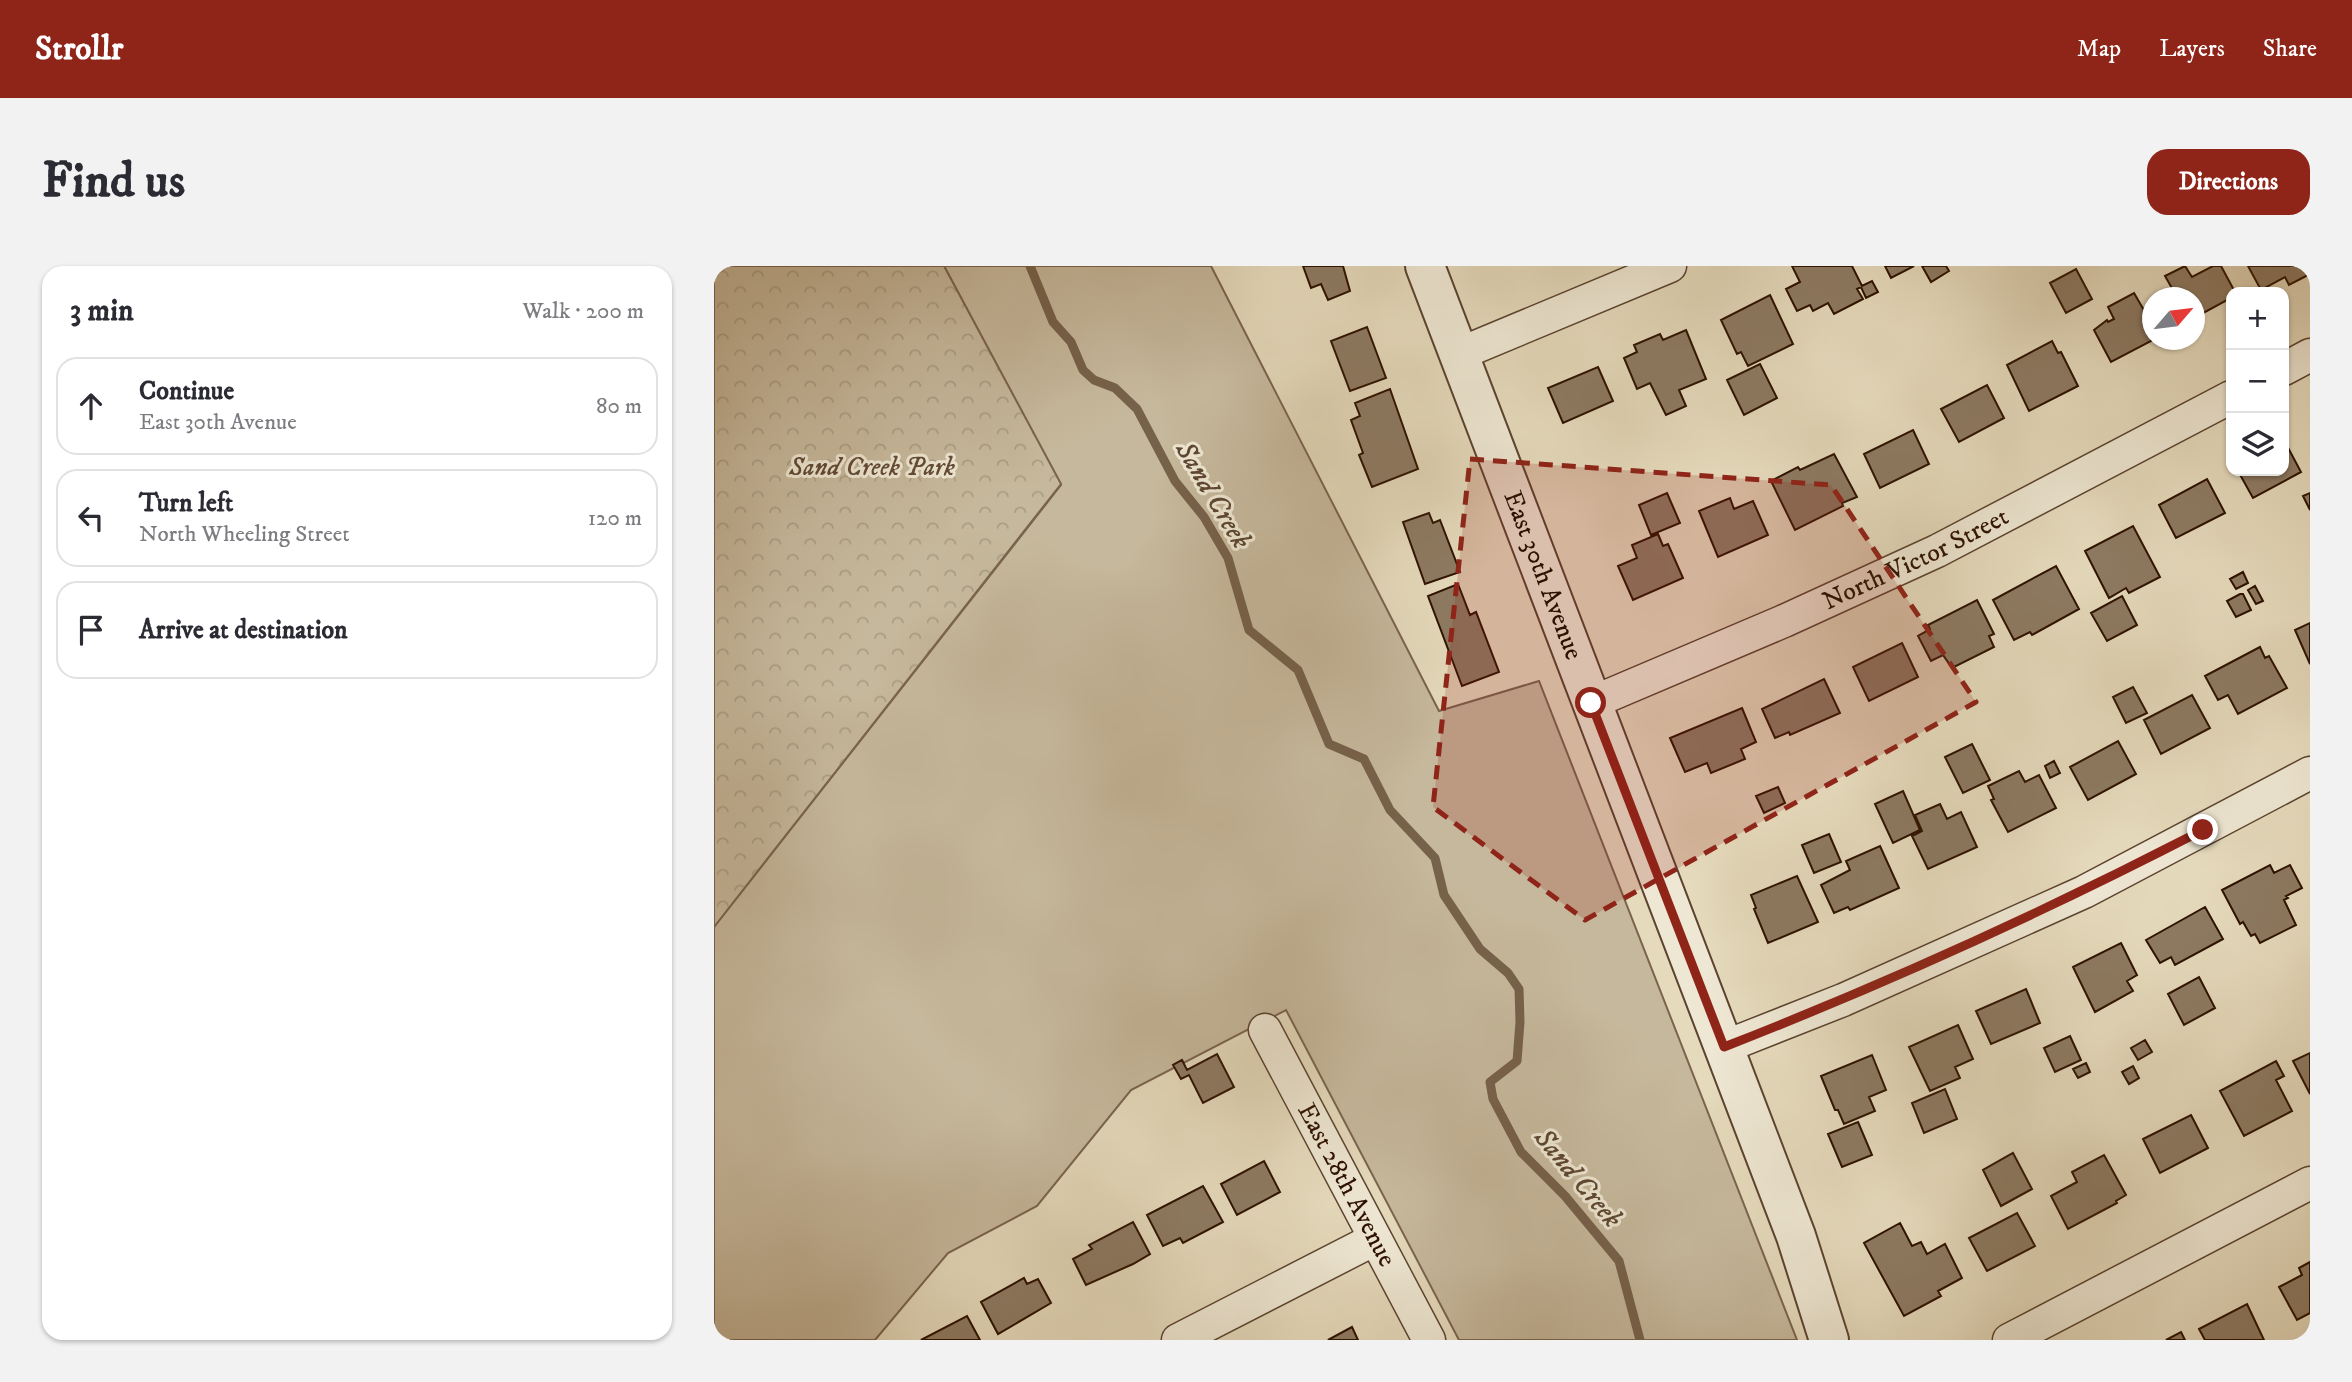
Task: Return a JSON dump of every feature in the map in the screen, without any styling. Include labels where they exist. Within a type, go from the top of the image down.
[{"type":"street","name":"East 30th Avenue","points":[[1425,266],[1796,1236],[1829,1340]]},
{"type":"street","points":[[1459,354],[1670,266]]},
{"type":"street","points":[[2289,366],[2310,355]]},
{"type":"street","name":"North Victor Street","points":[[1591,703],[1784,621],[1937,551],[2226,400]]},
{"type":"street","points":[[1724,1047],[1843,1000],[2072,897],[2310,773]]},
{"type":"street","name":"East 28th Avenue","points":[[1265,1030],[1429,1340]]},
{"type":"street","points":[[2009,1340],[2310,1183]]},
{"type":"street","name":"East 30th Avenue","points":[[1796,1236],[1855,1340]]},
{"type":"street","points":[[1178,1340],[1375,1239]]},
{"type":"highlighted area","points":[[1470,459],[1831,485],[1976,702],[1585,920],[1433,807]]},
{"type":"green space","name":"Sand Creek Park","points":[[714,266],[944,266],[1061,484],[714,927]]},
{"type":"green space","points":[[944,266],[1211,266],[1439,711],[1539,681],[1797,1340],[1459,1340],[1286,1010],[1131,1090],[1037,1206],[948,1253],[875,1340],[714,1340],[714,927],[1061,485]]},
{"type":"building","points":[[1303,266],[1343,266],[1350,291],[1328,300],[1321,284],[1311,288]]},
{"type":"building","points":[[1792,266],[1852,266],[1862,286],[1872,281],[1878,292],[1866,298],[1861,287],[1857,289],[1863,299],[1834,314],[1828,303],[1813,311],[1810,305],[1797,311],[1786,289],[1800,282]]},
{"type":"building","points":[[1885,266],[1914,266],[1891,278]]},
{"type":"building","points":[[1922,266],[1946,266],[1949,271],[1931,282]]},
{"type":"building","points":[[2185,266],[2192,277],[2213,266],[2221,266],[2232,287],[2226,287],[2226,301],[2205,312],[2205,287],[2171,287],[2165,276]]},
{"type":"building","points":[[2248,266],[2308,266],[2310,274],[2289,285],[2285,277],[2267,287],[2259,287]]},
{"type":"building","points":[[2076,269],[2092,299],[2066,313],[2050,283]]},
{"type":"building","points":[[2134,293],[2142,307],[2142,346],[2111,362],[2094,330],[2107,320],[2108,322],[2114,319],[2108,307]]},
{"type":"building","points":[[1770,295],[1793,344],[1748,366],[1741,352],[1737,354],[1721,320]]},
{"type":"building","points":[[1367,327],[1386,378],[1350,391],[1331,341]]},
{"type":"building","points":[[1686,330],[1706,379],[1679,390],[1686,406],[1666,415],[1650,383],[1637,389],[1624,358],[1637,352],[1634,345],[1660,334],[1663,340]]},
{"type":"building","points":[[2052,341],[2058,353],[2061,352],[2078,386],[2029,411],[2007,365]]},
{"type":"building","points":[[1760,364],[1777,398],[1744,415],[1727,380]]},
{"type":"building","points":[[1598,367],[1613,401],[1563,423],[1548,388]]},
{"type":"building","points":[[1987,385],[2004,418],[1959,442],[1941,409]]},
{"type":"building","points":[[1390,389],[1418,469],[1372,487],[1359,455],[1363,453],[1351,420],[1360,416],[1355,403]]},
{"type":"building","points":[[1913,430],[1929,464],[1880,488],[1864,454]]},
{"type":"building","points":[[2289,449],[2301,472],[2253,498],[2241,476],[2289,476]]},
{"type":"building","points":[[1834,454],[1857,497],[1795,530],[1771,481],[1798,467],[1800,470]]},
{"type":"building","points":[[2207,479],[2225,513],[2176,538],[2159,505]]},
{"type":"building","points":[[1667,493],[1680,523],[1651,535],[1639,505]]},
{"type":"building","points":[[2310,493],[2310,510],[2303,496]]},
{"type":"building","points":[[1730,498],[1734,509],[1753,501],[1768,535],[1718,557],[1699,511]]},
{"type":"building","points":[[1429,513],[1433,523],[1440,520],[1460,572],[1425,584],[1403,522]]},
{"type":"building","points":[[2133,526],[2160,577],[2129,593],[2126,588],[2109,598],[2085,551]]},
{"type":"building","points":[[1658,534],[1663,546],[1668,544],[1683,578],[1633,600],[1618,566],[1637,558],[1632,545]]},
{"type":"building","points":[[2056,566],[2079,609],[2032,635],[2030,632],[2014,640],[1993,600]]},
{"type":"building","points":[[2243,572],[2248,583],[2236,589],[2230,579]]},
{"type":"building","points":[[1458,584],[1470,615],[1476,612],[1499,672],[1462,686],[1428,596]]},
{"type":"building","points":[[2255,586],[2263,601],[2256,604],[2248,590]]},
{"type":"building","points":[[2243,594],[2251,610],[2236,617],[2227,601]]},
{"type":"building","points":[[2122,596],[2137,625],[2107,641],[2091,613]]},
{"type":"building","points":[[1977,600],[1994,634],[1989,636],[1994,647],[1952,668],[1943,655],[1931,661],[1918,636],[1930,629],[1928,625]]},
{"type":"building","points":[[2310,623],[2310,664],[2295,630]]},
{"type":"building","points":[[1902,643],[1918,677],[1869,701],[1853,667]]},
{"type":"building","points":[[2260,647],[2265,658],[2269,656],[2287,688],[2238,714],[2228,695],[2218,700],[2205,676]]},
{"type":"building","points":[[1824,679],[1840,713],[1790,735],[1789,732],[1775,738],[1762,709]]},
{"type":"building","points":[[2133,687],[2147,713],[2126,723],[2113,697]]},
{"type":"building","points":[[2192,695],[2210,728],[2161,754],[2144,720]]},
{"type":"building","points":[[1742,708],[1756,742],[1741,749],[1745,759],[1711,773],[1707,763],[1685,772],[1670,738]]},
{"type":"building","points":[[2118,741],[2136,774],[2088,800],[2070,767]]},
{"type":"building","points":[[1972,744],[1990,780],[1963,793],[1945,757]]},
{"type":"building","points":[[2054,761],[2060,773],[2050,778],[2045,766]]},
{"type":"building","points":[[2019,771],[2025,782],[2039,775],[2056,808],[2008,832],[1991,800],[1994,799],[1988,786]]},
{"type":"building","points":[[1778,787],[1785,803],[1764,813],[1756,796]]},
{"type":"building","points":[[1903,791],[1920,830],[1893,843],[1875,804]]},
{"type":"building","points":[[1940,804],[1947,819],[1961,812],[1977,847],[1928,869],[1912,836],[1922,831],[1915,815]]},
{"type":"building","points":[[1829,834],[1841,862],[1814,873],[1802,845]]},
{"type":"building","points":[[1880,846],[1899,888],[1850,910],[1848,907],[1834,913],[1821,885],[1850,870],[1846,861]]},
{"type":"building","points":[[2270,865],[2274,873],[2290,865],[2302,888],[2286,896],[2288,898],[2284,900],[2296,925],[2260,943],[2255,934],[2251,936],[2243,922],[2240,924],[2222,890]]},
{"type":"building","points":[[1797,876],[1818,922],[1768,943],[1751,895]]},
{"type":"building","points":[[2205,907],[2223,939],[2175,965],[2171,957],[2160,963],[2146,940]]},
{"type":"building","points":[[2121,943],[2137,975],[2127,981],[2133,991],[2095,1012],[2073,967]]},
{"type":"building","points":[[2199,977],[2215,1008],[2184,1025],[2168,994]]},
{"type":"building","points":[[2026,989],[2040,1023],[1991,1044],[1976,1011]]},
{"type":"building","points":[[1958,1025],[1973,1059],[1955,1067],[1960,1078],[1930,1091],[1909,1047]]},
{"type":"building","points":[[2070,1036],[2081,1060],[2055,1072],[2044,1048]]},
{"type":"building","points":[[2145,1040],[2152,1052],[2138,1060],[2131,1048]]},
{"type":"building","points":[[2310,1053],[2310,1094],[2293,1061]]},
{"type":"building","points":[[1217,1054],[1234,1087],[1203,1103],[1189,1075],[1181,1079],[1173,1065],[1182,1060],[1187,1070]]},
{"type":"building","points":[[1872,1055],[1886,1090],[1869,1097],[1875,1111],[1844,1124],[1821,1076]]},
{"type":"building","points":[[2276,1061],[2284,1076],[2276,1080],[2292,1111],[2244,1136],[2220,1091]]},
{"type":"building","points":[[2086,1063],[2090,1072],[2078,1078],[2073,1069]]},
{"type":"building","points":[[2133,1066],[2139,1078],[2129,1084],[2122,1072]]},
{"type":"building","points":[[1945,1089],[1957,1119],[1924,1133],[1912,1103]]},
{"type":"building","points":[[2191,1115],[2208,1148],[2160,1173],[2143,1139]]},
{"type":"building","points":[[1858,1122],[1872,1155],[1842,1167],[1828,1134]]},
{"type":"building","points":[[2013,1153],[2032,1189],[2001,1206],[1983,1170]]},
{"type":"building","points":[[2104,1155],[2126,1195],[2116,1201],[2117,1203],[2068,1229],[2051,1196],[2077,1182],[2072,1172]]},
{"type":"building","points":[[1264,1161],[1280,1192],[1237,1215],[1221,1184]]},
{"type":"building","points":[[1203,1186],[1223,1222],[1183,1243],[1180,1238],[1163,1246],[1147,1215]]},
{"type":"building","points":[[2017,1213],[2035,1246],[1987,1271],[1969,1238]]},
{"type":"building","points":[[1133,1222],[1150,1254],[1086,1285],[1073,1259],[1092,1249],[1089,1245]]},
{"type":"building","points":[[1900,1223],[1912,1246],[1921,1242],[1927,1254],[1945,1244],[1962,1278],[1938,1291],[1941,1296],[1904,1316],[1864,1243]]},
{"type":"building","points":[[2310,1262],[2310,1313],[2297,1320],[2279,1287],[2302,1275],[2299,1268]]},
{"type":"building","points":[[1024,1278],[1027,1284],[1038,1279],[1051,1303],[998,1334],[981,1302]]},
{"type":"building","points":[[2247,1304],[2264,1340],[2205,1340],[2199,1329]]},
{"type":"building","points":[[967,1316],[980,1340],[921,1340]]},
{"type":"building","points":[[1352,1327],[1358,1340],[1328,1340]]},
{"type":"building","points":[[2181,1332],[2185,1340],[2166,1340]]},
{"type":"waterway","name":"Sand Creek","points":[[1030,266],[1053,322],[1071,342],[1083,370],[1094,380],[1115,388],[1137,409],[1175,481],[1204,517],[1228,558],[1249,630],[1298,670],[1329,744],[1364,759],[1390,810],[1435,858],[1444,895],[1480,949],[1508,973],[1519,989],[1517,1061],[1490,1082],[1493,1099],[1521,1152],[1565,1196],[1619,1261],[1640,1340]]},
{"type":"route","points":[[1591,703],[1724,1047],[1843,1000],[1969,945],[2084,892],[2203,830]]}]
